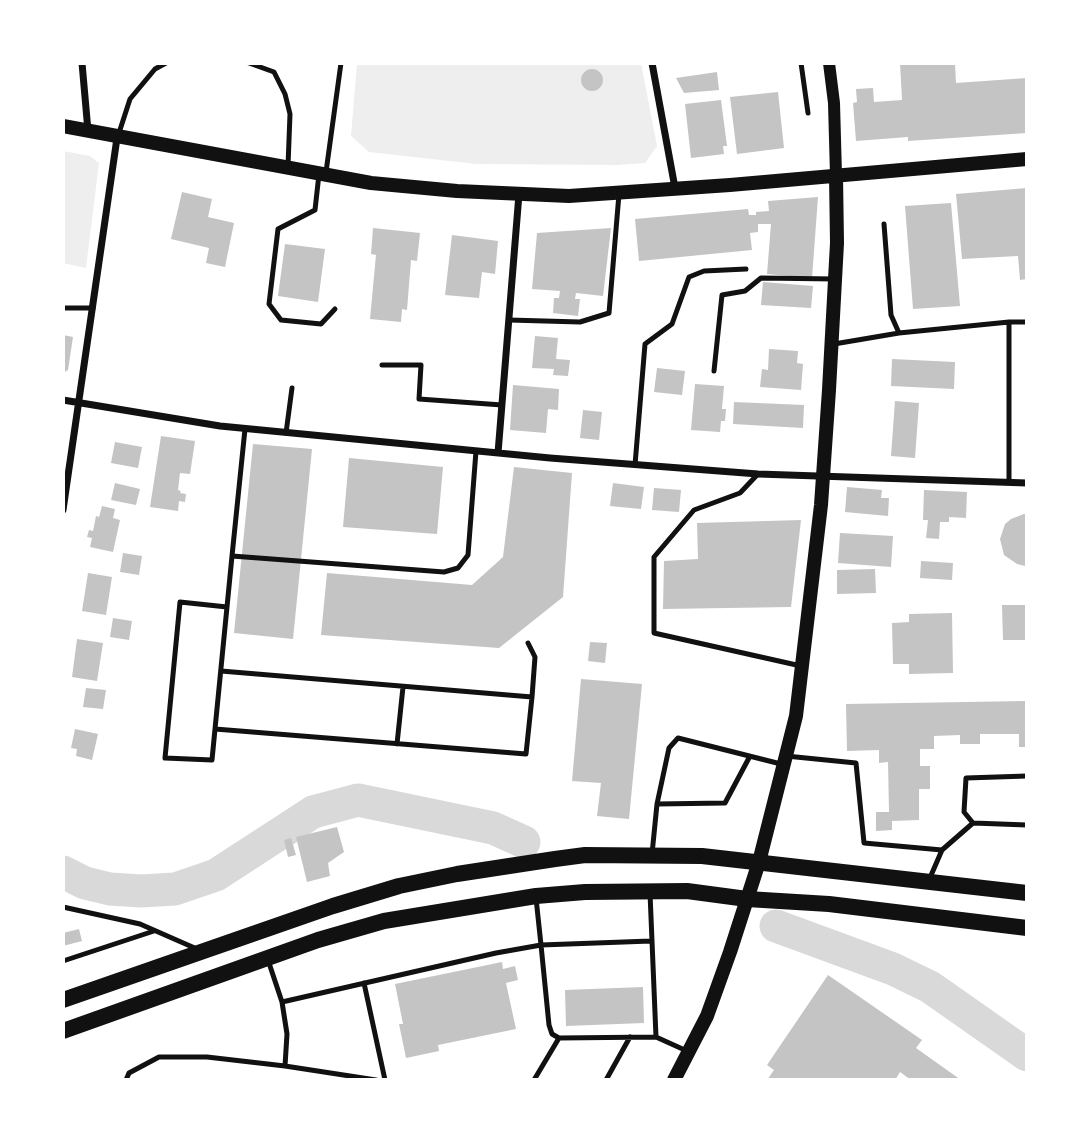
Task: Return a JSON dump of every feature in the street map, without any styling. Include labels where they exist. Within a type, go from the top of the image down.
[{"type":"main road","points":[[63,127],[288,170],[383,184],[457,191],[569,196],[1027,159]]},
{"type":"main road","points":[[674,1080],[707,1016],[747,900],[796,716],[823,475],[835,279],[836,175]]},
{"type":"main road","points":[[63,1000],[333,906],[399,886],[457,874],[585,855],[652,854],[759,862],[1027,893]]},
{"type":"main road","points":[[63,1031],[267,957],[384,921],[536,895],[687,891],[747,900],[829,904],[1027,928]]},
{"type":"street","points":[[82,63],[88,131]]},
{"type":"street","points":[[652,63],[675,188]]},
{"type":"street","points":[[829,63],[834,103],[836,175]]},
{"type":"street","points":[[63,510],[117,138]]},
{"type":"street","points":[[498,453],[519,194]]},
{"type":"street","points":[[63,400],[245,429],[635,465],[758,474],[1027,483]]},
{"type":"lane","points":[[117,138],[130,99],[155,69],[166,63]]},
{"type":"lane","points":[[249,63],[274,72],[285,94],[290,114],[288,170]]},
{"type":"lane","points":[[335,309],[321,324],[281,320],[269,304],[278,229],[315,210],[341,63]]},
{"type":"lane","points":[[801,63],[808,113]]},
{"type":"lane","points":[[509,320],[580,322],[608,313],[620,192]]},
{"type":"lane","points":[[884,224],[891,315],[900,333]]},
{"type":"lane","points":[[635,465],[645,344],[672,324],[689,276],[704,271],[746,269]]},
{"type":"lane","points":[[714,371],[722,295],[745,291],[761,278],[835,279]]},
{"type":"lane","points":[[63,309],[93,309]]},
{"type":"lane","points":[[1009,322],[1009,482]]},
{"type":"lane","points":[[831,345],[900,333],[1027,322]]},
{"type":"lane","points":[[382,365],[421,365],[419,399],[502,405]]},
{"type":"lane","points":[[286,433],[292,388]]},
{"type":"lane","points":[[227,607],[180,602],[164,758],[212,760],[245,429]]},
{"type":"lane","points":[[232,556],[444,572],[458,568],[468,555],[476,451]]},
{"type":"lane","points":[[758,474],[740,493],[694,510],[654,556],[654,633],[803,666]]},
{"type":"lane","points":[[215,729],[526,754],[535,657],[528,643]]},
{"type":"lane","points":[[221,671],[532,697]]},
{"type":"lane","points":[[397,744],[403,687]]},
{"type":"lane","points":[[652,854],[657,804],[669,748],[678,738],[750,756],[785,761],[856,763],[864,843],[942,850]]},
{"type":"lane","points":[[657,804],[725,803],[750,756]]},
{"type":"lane","points":[[973,823],[964,812],[966,778],[1027,776]]},
{"type":"lane","points":[[929,881],[942,850],[973,823],[1027,825]]},
{"type":"lane","points":[[649,890],[656,1037]]},
{"type":"lane","points":[[536,895],[552,1034],[559,1038],[656,1037],[690,1052]]},
{"type":"lane","points":[[63,907],[140,924],[203,951]]},
{"type":"lane","points":[[63,961],[154,931]]},
{"type":"lane","points":[[282,1002],[496,953],[541,946],[651,942]]},
{"type":"lane","points":[[267,957],[282,1002],[287,1034],[285,1066]]},
{"type":"lane","points":[[364,983],[386,1080]]},
{"type":"lane","points":[[606,1080],[629,1037]]},
{"type":"lane","points":[[534,1080],[559,1038]]},
{"type":"lane","points":[[127,1080],[129,1073],[159,1058],[207,1057],[376,1080]]},
{"type":"shaded area","points":[[357,63],[641,63],[657,146],[645,163],[617,165],[476,164],[369,152],[351,136]]},
{"type":"shaded area","points":[[63,151],[90,156],[99,163],[86,268],[63,263]]},
{"type":"building","points":[[900,63],[955,63],[956,83],[1027,78],[1027,133],[908,141],[908,137],[856,141],[853,103],[857,102],[856,89],[873,88],[874,102],[902,100]]},
{"type":"building","points":[[592,69],[600,72],[603,80],[600,88],[592,91],[584,88],[581,80],[584,72]]},
{"type":"building","points":[[717,72],[719,90],[684,93],[676,78]]},
{"type":"building","points":[[778,92],[784,148],[737,154],[730,97]]},
{"type":"building","points":[[721,100],[727,146],[723,146],[724,154],[691,158],[685,104]]},
{"type":"building","points":[[1027,188],[1027,279],[1020,280],[1018,256],[962,259],[956,194]]},
{"type":"building","points":[[182,192],[212,199],[208,217],[234,223],[225,267],[206,263],[209,248],[171,239]]},
{"type":"building","points":[[818,197],[812,278],[767,274],[771,224],[758,224],[758,232],[750,233],[752,250],[639,261],[635,219],[748,209],[749,215],[756,215],[756,212],[769,211],[768,201]]},
{"type":"building","points":[[951,203],[960,306],[913,309],[905,206]]},
{"type":"building","points":[[373,228],[420,233],[417,261],[411,260],[407,310],[402,309],[401,322],[370,319],[376,255],[371,254]]},
{"type":"building","points":[[611,228],[603,296],[576,293],[575,299],[580,299],[578,316],[553,313],[554,298],[559,298],[560,291],[532,289],[537,233]]},
{"type":"building","points":[[452,235],[498,241],[495,274],[482,272],[479,298],[445,295]]},
{"type":"building","points":[[285,244],[325,249],[318,302],[278,296]]},
{"type":"building","points":[[763,282],[813,286],[811,308],[761,305]]},
{"type":"building","points":[[63,335],[73,337],[68,370],[63,373]]},
{"type":"building","points":[[535,336],[558,338],[556,359],[570,360],[568,376],[553,375],[554,369],[532,368]]},
{"type":"building","points":[[769,349],[798,351],[797,363],[803,364],[801,390],[760,387],[762,369],[768,370]]},
{"type":"building","points":[[892,359],[955,362],[954,389],[891,386]]},
{"type":"building","points":[[657,368],[685,371],[682,395],[654,392]]},
{"type":"building","points":[[695,384],[724,386],[722,409],[726,409],[725,421],[721,421],[720,432],[691,430]]},
{"type":"building","points":[[513,385],[559,389],[558,410],[548,409],[546,433],[510,430]]},
{"type":"building","points":[[895,401],[919,403],[915,458],[891,456]]},
{"type":"building","points":[[734,402],[804,405],[803,428],[733,424]]},
{"type":"building","points":[[583,410],[602,412],[599,440],[580,438]]},
{"type":"building","points":[[161,436],[195,441],[190,474],[180,473],[178,490],[186,494],[185,502],[179,501],[178,511],[150,507]]},
{"type":"building","points":[[115,442],[142,447],[138,468],[111,463]]},
{"type":"building","points":[[253,444],[312,449],[293,639],[234,633]]},
{"type":"building","points":[[349,458],[443,467],[437,534],[343,527]]},
{"type":"building","points":[[514,467],[572,473],[563,597],[499,648],[321,635],[327,573],[472,585],[503,557]]},
{"type":"building","points":[[115,483],[140,489],[136,505],[111,500]]},
{"type":"building","points":[[613,483],[644,487],[641,509],[610,506]]},
{"type":"building","points":[[847,487],[882,490],[881,498],[889,498],[888,516],[845,512]]},
{"type":"building","points":[[654,488],[681,490],[679,512],[652,510]]},
{"type":"building","points":[[924,490],[967,492],[966,518],[949,517],[949,522],[940,522],[939,539],[926,538],[928,520],[923,520]]},
{"type":"building","points":[[102,506],[115,509],[113,518],[120,520],[113,552],[90,547],[92,538],[87,537],[89,530],[93,531],[96,516],[99,517]]},
{"type":"building","points":[[1027,514],[1027,566],[1017,564],[1004,555],[1000,539],[1005,524]]},
{"type":"building","points":[[801,520],[791,607],[663,609],[664,561],[698,559],[697,523]]},
{"type":"building","points":[[840,533],[893,536],[891,567],[838,563]]},
{"type":"building","points":[[123,553],[142,556],[139,575],[120,572]]},
{"type":"building","points":[[921,561],[953,563],[952,580],[920,578]]},
{"type":"building","points":[[875,569],[876,593],[837,594],[837,570]]},
{"type":"building","points":[[88,573],[112,577],[106,615],[82,611]]},
{"type":"building","points":[[1002,605],[1027,605],[1027,640],[1003,640]]},
{"type":"building","points":[[952,613],[953,673],[909,674],[909,664],[893,664],[892,623],[909,622],[909,614]]},
{"type":"building","points":[[113,618],[132,621],[129,640],[110,637]]},
{"type":"building","points":[[77,639],[103,643],[97,681],[72,677]]},
{"type":"building","points":[[590,642],[607,643],[605,663],[588,661]]},
{"type":"building","points":[[581,679],[642,684],[629,819],[597,816],[601,783],[572,781]]},
{"type":"building","points":[[86,688],[106,690],[103,709],[83,707]]},
{"type":"building","points":[[1026,701],[1027,747],[1019,747],[1019,734],[980,734],[980,744],[960,744],[960,735],[934,736],[934,749],[920,749],[920,766],[930,766],[930,789],[919,789],[919,820],[892,821],[892,830],[876,831],[876,812],[889,812],[888,762],[879,763],[879,750],[847,751],[846,704]]},
{"type":"building","points":[[75,729],[98,734],[92,760],[76,756],[77,749],[71,748]]},
{"type":"building","points":[[337,827],[344,852],[328,863],[330,876],[307,882],[296,837]]},
{"type":"building","points":[[291,838],[296,855],[288,857],[284,840]]},
{"type":"building","points":[[79,929],[82,941],[63,946],[63,933]]},
{"type":"building","points":[[502,962],[503,969],[515,966],[518,980],[506,983],[516,1029],[438,1045],[439,1051],[406,1058],[395,984]]},
{"type":"building","points":[[828,975],[922,1040],[916,1048],[961,1080],[911,1080],[900,1072],[895,1080],[767,1080],[774,1070],[767,1065]]},
{"type":"building","points":[[643,987],[644,1023],[566,1026],[565,990]]},
{"type":"waterway","points":[[63,872],[85,883],[110,889],[175,889],[216,875],[313,812],[358,800],[493,828],[524,842]]},
{"type":"waterway","points":[[776,926],[893,969],[930,987],[1027,1055]]}]
